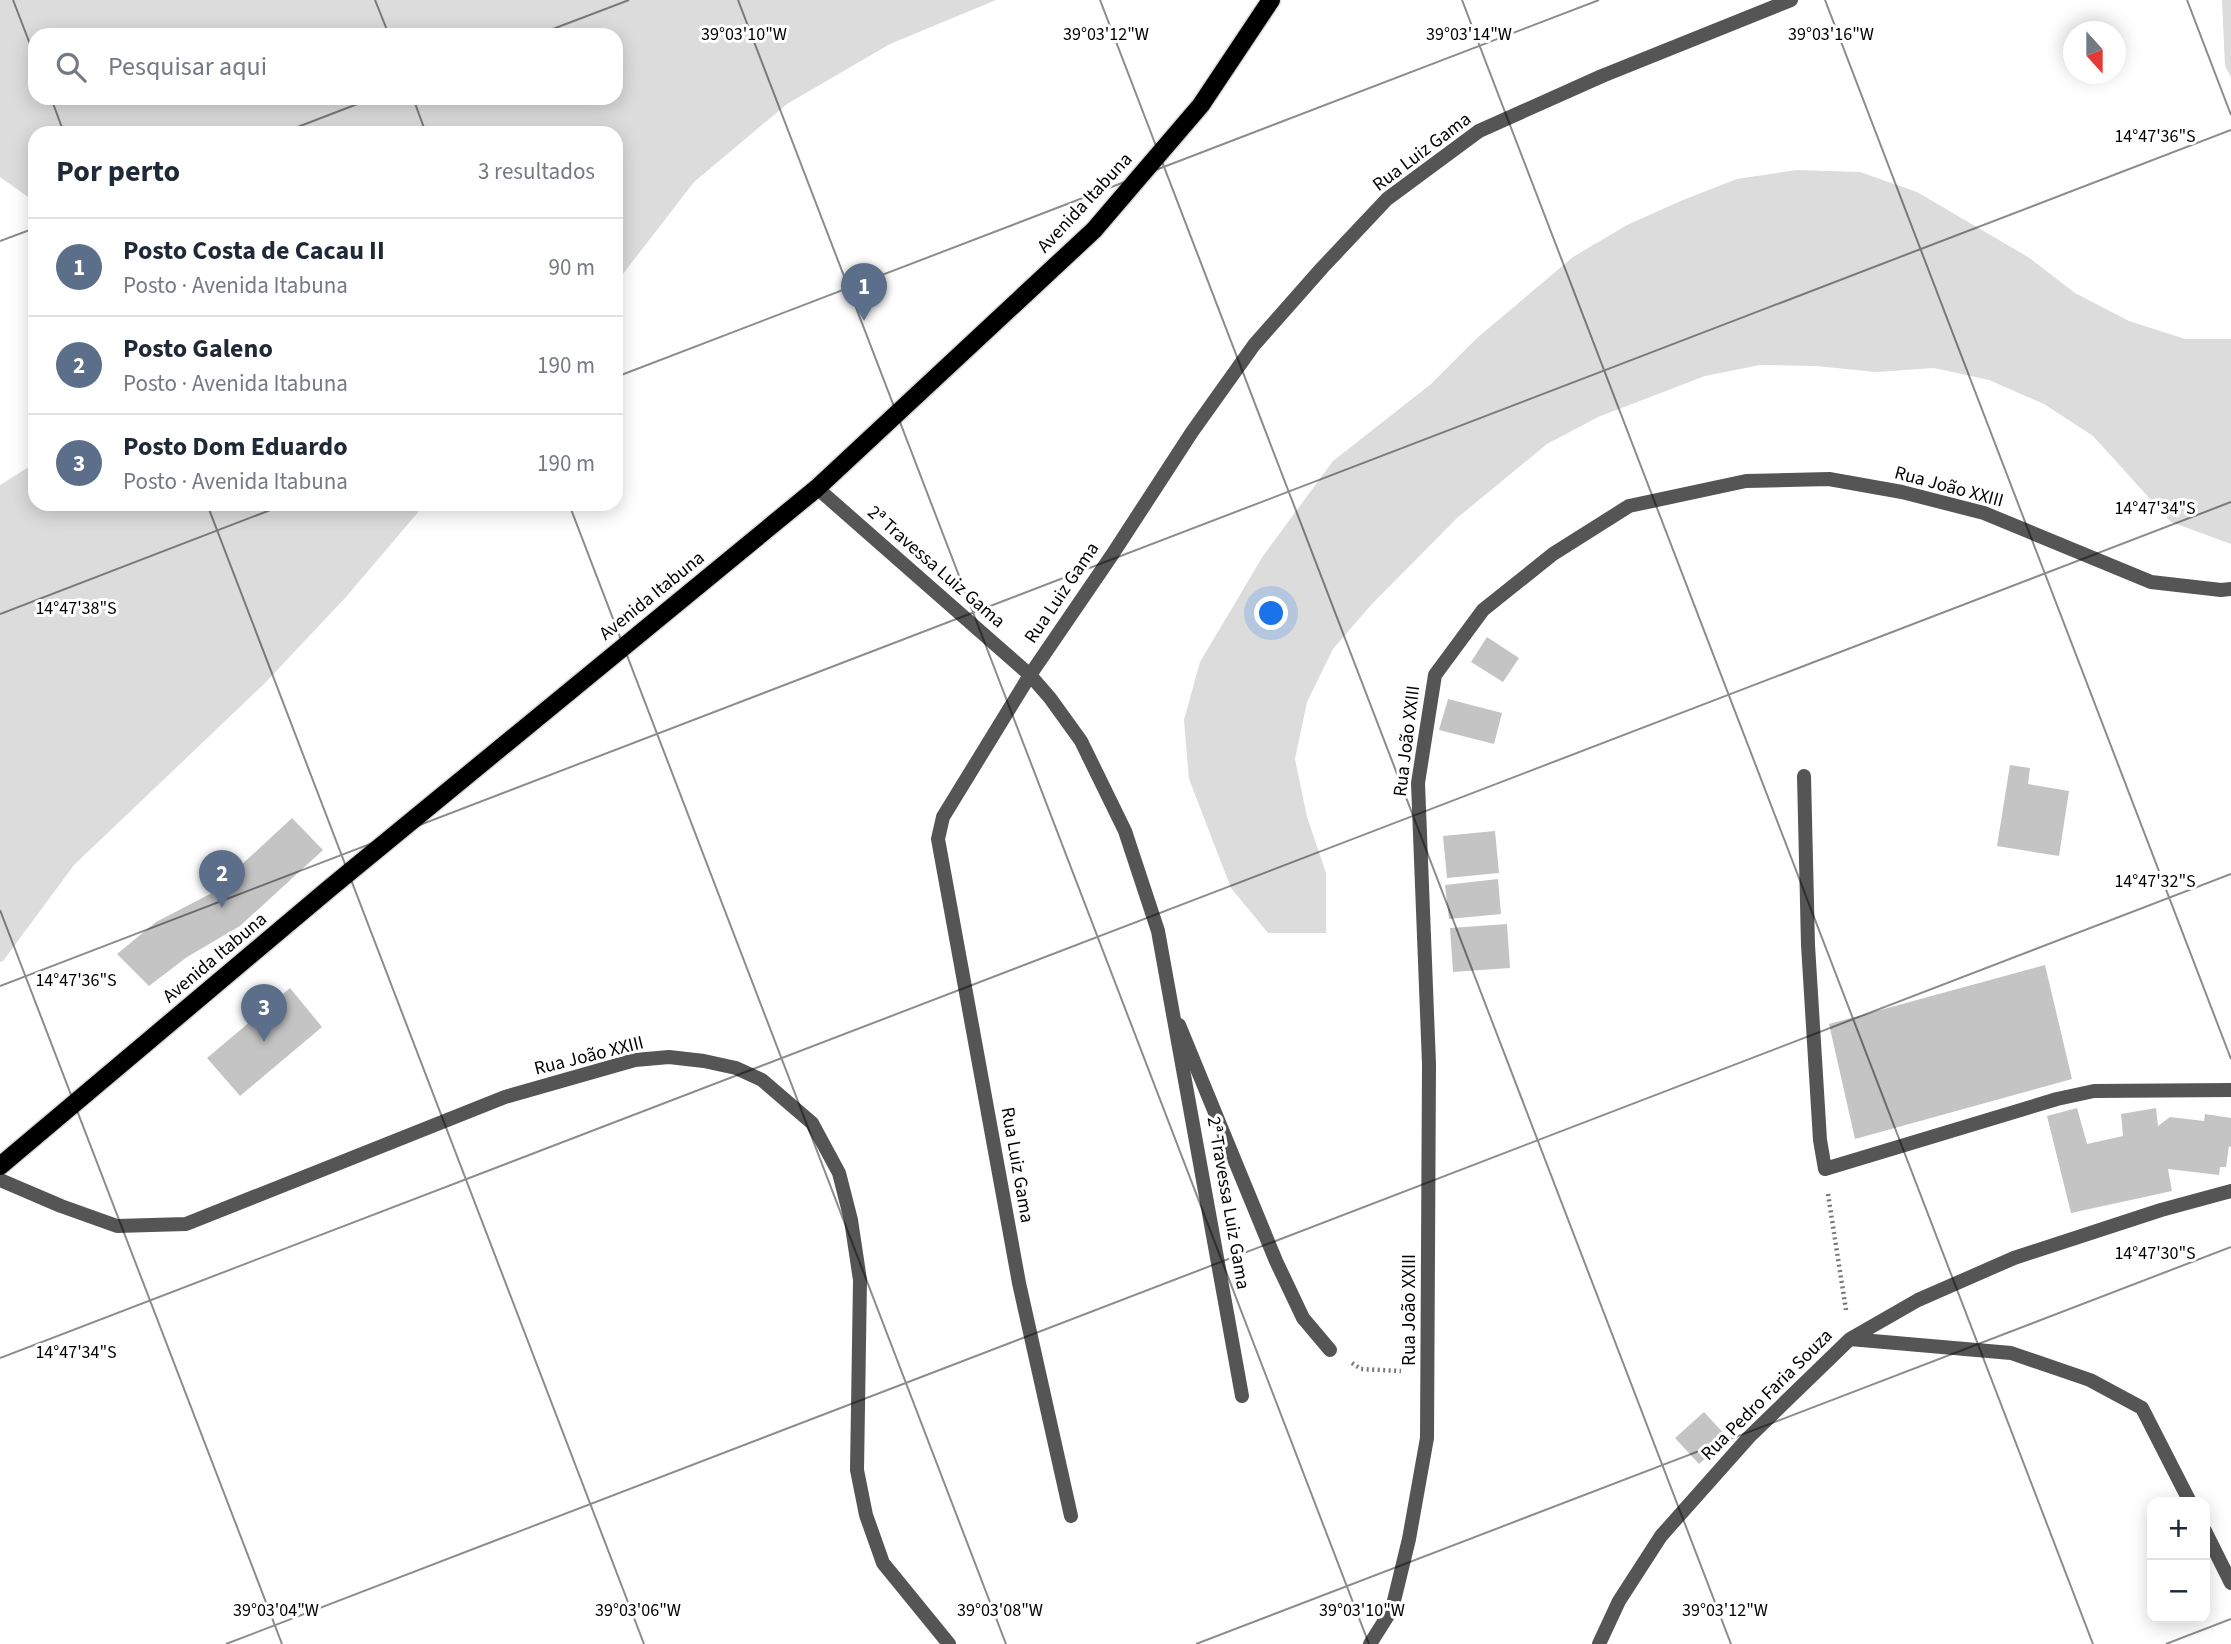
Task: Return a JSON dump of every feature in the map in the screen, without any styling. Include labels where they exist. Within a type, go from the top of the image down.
[{"type":"main road","name":"Avenida Itabuna","points":[[0,1166],[330,888],[817,488],[1094,230],[1201,105],[1271,0]]},
{"type":"street","name":"Rua Luiz Gama","points":[[1071,1516],[1019,1283],[938,839],[943,817],[1030,675],[1192,432],[1254,345],[1387,199],[1479,131],[1602,76],[1791,0]]},
{"type":"street","name":"Rua João XXIII","points":[[1370,1644],[1392,1609],[1409,1539],[1427,1438],[1429,1064],[1418,783],[1434,675],[1483,610],[1553,554],[1629,506],[1746,481],[1829,479],[1902,492],[1984,513],[2151,582],[2231,589]]},
{"type":"street","name":"2ª Travessa Luiz Gama","points":[[817,488],[1030,675],[1081,741],[1125,831],[1158,931],[1242,1396]]},
{"type":"street","points":[[1804,776],[1808,945],[1820,1140],[1825,1169],[2057,1099],[2094,1091],[2231,1090]]},
{"type":"street","name":"2ª Travessa Luiz Gama","points":[[1175,1018],[1276,1261],[1303,1318],[1330,1350]]},
{"type":"street","name":"Rua João XXIII","points":[[0,1180],[117,1226],[186,1224],[505,1097],[635,1060],[670,1057],[704,1060],[736,1068],[762,1080],[812,1123],[839,1173],[851,1220],[860,1280],[857,1471],[866,1515],[883,1563],[949,1644]]},
{"type":"street","name":"Rua Pedro Faria Souza","points":[[1599,1644],[1619,1601],[1661,1536],[1749,1437],[1850,1339],[1918,1300],[2014,1258],[2161,1210],[2231,1191]]},
{"type":"street","points":[[1850,1339],[2011,1353],[2090,1380],[2142,1408],[2187,1497]]},
{"type":"street","points":[[2210,1541],[2231,1583]]},
{"type":"path","points":[[1825,1169],[1850,1339]]},
{"type":"path","points":[[1330,1350],[1361,1369],[1427,1372]]},
{"type":"shaded area","points":[[0,0],[996,0],[890,44],[787,104],[694,182],[623,274],[623,126],[28,126],[28,197],[0,177]]},
{"type":"shaded area","points":[[2222,0],[2231,0],[2231,77],[2225,66]]},
{"type":"shaded area","points":[[1797,170],[1860,172],[1917,192],[2028,257],[2075,293],[2129,321],[2185,339],[2231,339],[2231,544],[2171,522],[2093,436],[2044,404],[1989,380],[1934,368],[1876,372],[1816,366],[1760,365],[1705,376],[1598,417],[1547,444],[1457,518],[1371,605],[1333,649],[1307,702],[1295,759],[1307,817],[1326,873],[1326,933],[1268,933],[1231,888],[1189,779],[1184,720],[1200,662],[1263,556],[1333,461],[1431,384],[1477,338],[1573,257],[1627,225],[1737,179]]},
{"type":"shaded area","points":[[28,467],[28,511],[419,511],[346,597],[264,684],[74,865],[0,962],[0,485]]},
{"type":"building","points":[[1487,637],[1519,658],[1503,682],[1471,662]]},
{"type":"building","points":[[1448,699],[1502,713],[1494,744],[1439,730]]},
{"type":"building","points":[[2010,765],[2030,768],[2028,784],[2069,791],[2059,856],[1997,846]]},
{"type":"building","points":[[292,818],[323,850],[240,926],[187,957],[149,986],[117,954],[156,922],[210,894]]},
{"type":"building","points":[[1495,831],[1499,873],[1447,878],[1443,836]]},
{"type":"building","points":[[1498,879],[1501,914],[1449,919],[1445,885]]},
{"type":"building","points":[[1507,924],[1510,968],[1453,972],[1450,928]]},
{"type":"building","points":[[2045,965],[2072,1079],[1855,1139],[1829,1024]]},
{"type":"building","points":[[290,988],[322,1027],[240,1096],[207,1058]]},
{"type":"building","points":[[2077,1108],[2087,1144],[2123,1136],[2121,1114],[2156,1108],[2158,1126],[2170,1117],[2204,1121],[2205,1114],[2231,1118],[2231,1147],[2229,1146],[2226,1167],[2220,1167],[2219,1175],[2168,1169],[2172,1191],[2071,1213],[2047,1116]]},
{"type":"building","points":[[1704,1412],[1728,1438],[1699,1464],[1675,1438]]},
{"type":"place","name":"Posto Costa de Cacau II","points":[[864,321]]},
{"type":"place","name":"Posto Galeno","points":[[222,908]]},
{"type":"place","name":"Posto Dom Eduardo","points":[[264,1042]]}]
